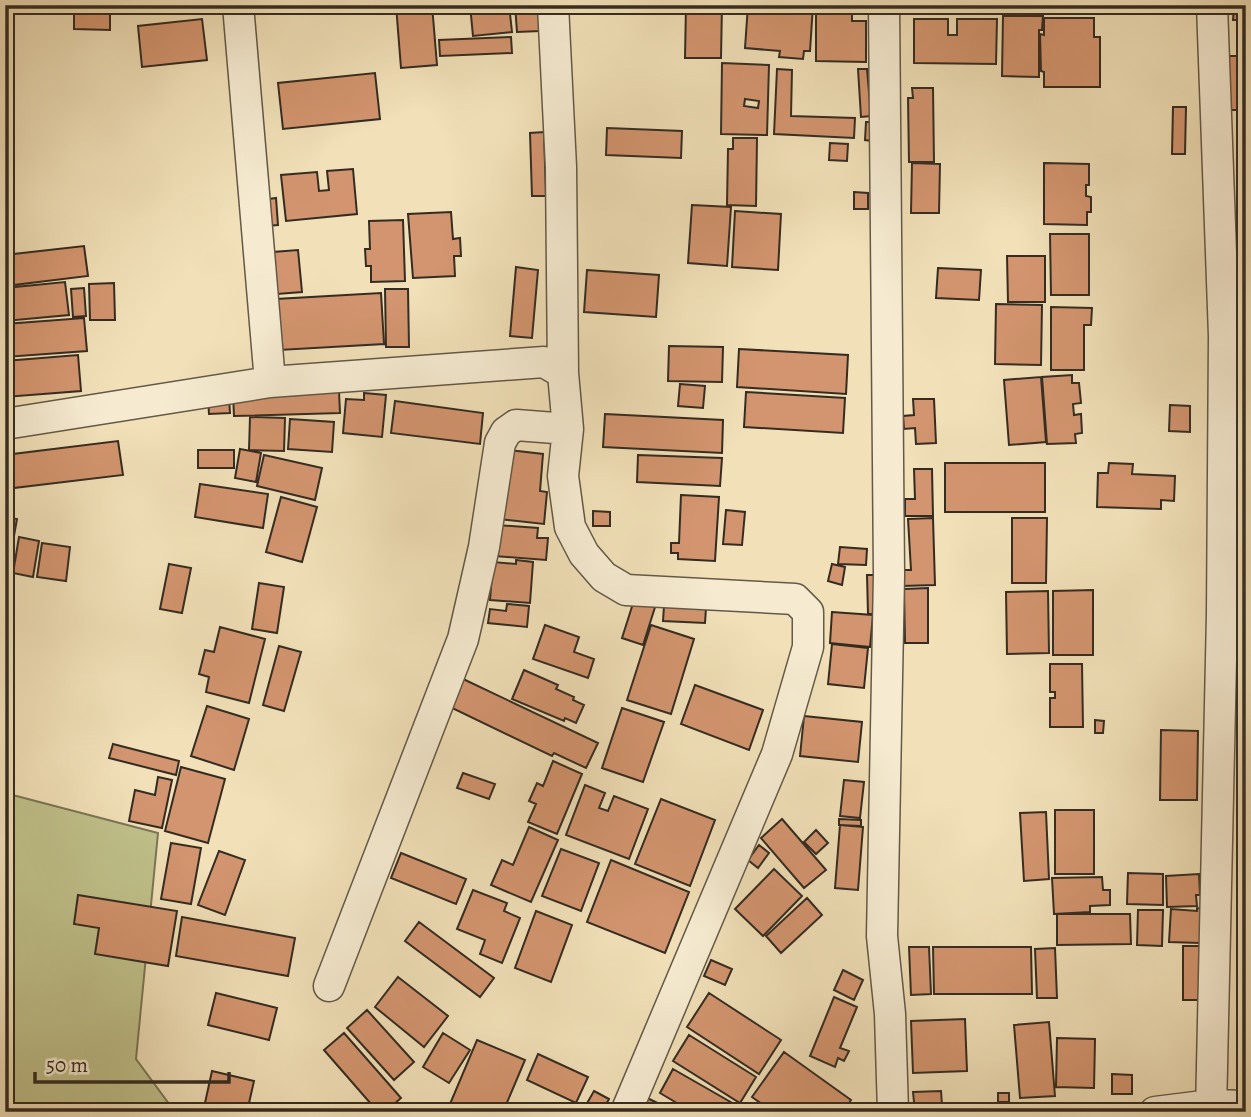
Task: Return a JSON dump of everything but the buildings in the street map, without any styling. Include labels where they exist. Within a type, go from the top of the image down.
[{"type":"street","points":[[238,5],[270,382]]},
{"type":"street","points":[[553,5],[561,167],[563,373],[568,429],[563,476],[570,527],[584,554],[604,578],[626,590],[795,600],[808,612],[808,647],[777,754],[626,1112]]},
{"type":"street","points":[[884,5],[889,575],[882,936],[890,1014],[893,1112]]},
{"type":"street","points":[[1211,1109],[1222,628],[1235,336],[1212,5]]},
{"type":"street","points":[[5,424],[270,382],[544,362],[563,373]]},
{"type":"street","points":[[329,986],[463,639],[484,547],[500,443],[506,432],[516,425],[568,429]]},
{"type":"street","points":[[1154,1112],[1246,1106]]},
{"type":"green space","points":[[5,793],[158,833],[136,1059],[175,1112],[5,1112]]}]
